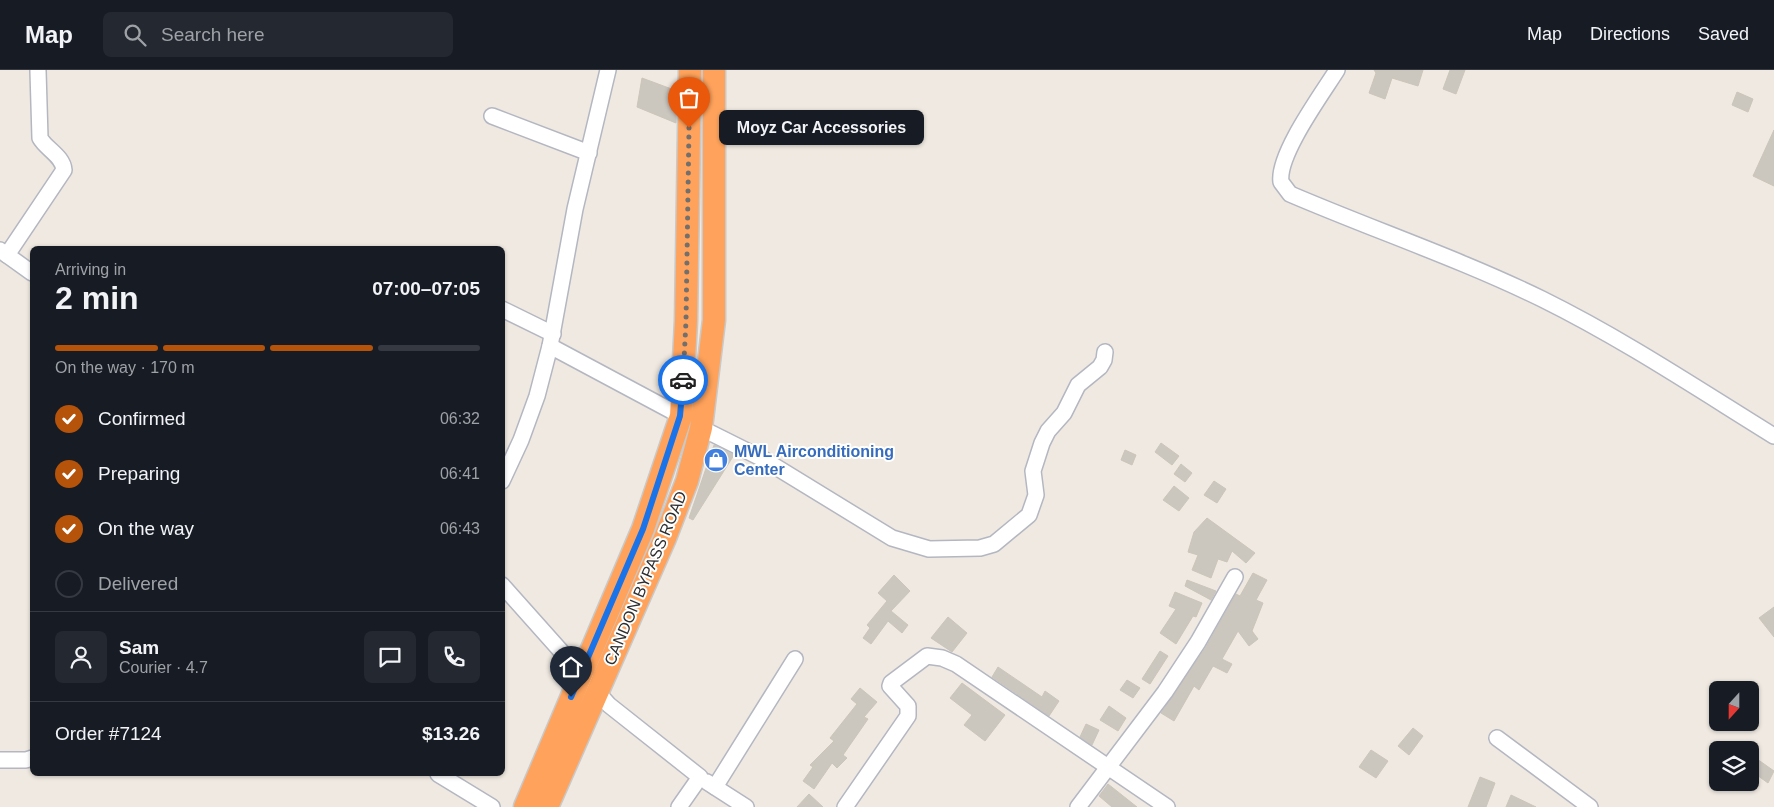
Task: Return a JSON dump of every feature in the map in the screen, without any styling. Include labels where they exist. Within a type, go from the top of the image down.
[{"type":"highway","name":"CANDON BYPASS ROAD","points":[[526,807],[643,529],[680,416],[686,321],[690,70]]},
{"type":"highway","name":"CANDON BYPASS ROAD","points":[[547,807],[665,538],[687,480],[701,428],[714,320],[714,70]]},
{"type":"highway","points":[[689,128],[714,128]]},
{"type":"street","points":[[505,475],[521,440],[537,396],[552,340],[575,209],[608,70]]},
{"type":"street","points":[[1337,70],[1301,127],[1282,165],[1281,182],[1290,194],[1463,263],[1542,300],[1629,346],[1774,436]]},
{"type":"street","points":[[30,272],[4,252],[64,170],[61,161],[44,145],[40,138],[38,71]]},
{"type":"street","points":[[492,116],[589,153]]},
{"type":"street","points":[[505,311],[680,416]]},
{"type":"street","points":[[701,428],[763,459],[892,538],[929,549],[980,548],[994,544],[1029,515],[1036,495],[1033,471],[1042,443],[1048,431],[1064,413],[1078,385],[1100,367],[1104,360],[1104,352]]},
{"type":"street","points":[[1078,807],[1106,767],[1137,731],[1165,692],[1198,642],[1235,577]]},
{"type":"street","points":[[505,588],[609,705],[700,777],[746,807]]},
{"type":"street","points":[[845,807],[908,716],[908,706],[893,692],[890,686],[891,683],[927,656],[942,658],[956,664],[1106,767],[1168,807]]},
{"type":"street","points":[[715,787],[795,659]]},
{"type":"street","points":[[1497,738],[1590,807]]},
{"type":"street","points":[[0,760],[30,759]]},
{"type":"street","points":[[441,776],[492,807]]},
{"type":"street","points":[[679,807],[700,777]]},
{"type":"building","points":[[1374,70],[1423,70],[1418,86],[1392,78],[1385,99],[1369,93],[1376,73]]},
{"type":"building","points":[[1450,70],[1465,70],[1456,94],[1443,89]]},
{"type":"building","points":[[642,78],[677,91],[676,123],[637,107]]},
{"type":"building","points":[[1737,92],[1753,99],[1748,112],[1732,105]]},
{"type":"building","points":[[1774,130],[1774,186],[1753,176]]},
{"type":"building","points":[[1161,443],[1179,456],[1172,465],[1155,452]]},
{"type":"building","points":[[714,445],[734,455],[693,520],[689,518]]},
{"type":"building","points":[[1125,450],[1136,455],[1132,465],[1121,460]]},
{"type":"building","points":[[1181,464],[1192,473],[1185,482],[1174,474]]},
{"type":"building","points":[[1214,481],[1226,489],[1217,503],[1204,495]]},
{"type":"building","points":[[1174,486],[1189,498],[1179,511],[1163,500]]},
{"type":"building","points":[[1207,518],[1255,553],[1246,563],[1232,551],[1227,562],[1218,559],[1211,578],[1192,570],[1198,555],[1188,552],[1194,532]]},
{"type":"building","points":[[1253,573],[1267,580],[1256,600],[1263,603],[1252,631],[1258,639],[1249,646],[1238,631],[1222,659],[1232,664],[1227,673],[1213,666],[1199,690],[1194,686],[1174,721],[1161,713],[1206,647],[1236,594],[1240,596]]},
{"type":"building","points":[[894,575],[910,591],[891,611],[908,625],[902,633],[888,621],[871,644],[863,638],[870,628],[867,625],[887,601],[878,593]]},
{"type":"building","points":[[1187,580],[1216,591],[1211,600],[1185,586]]},
{"type":"building","points":[[1175,592],[1202,603],[1196,617],[1193,616],[1176,644],[1160,633],[1176,609],[1169,606]]},
{"type":"building","points":[[1774,607],[1774,637],[1759,618]]},
{"type":"building","points":[[948,617],[967,633],[952,652],[931,638]]},
{"type":"building","points":[[1160,651],[1168,656],[1150,684],[1142,679]]},
{"type":"building","points":[[998,667],[1042,697],[1045,691],[1059,701],[1049,716],[992,677]]},
{"type":"building","points":[[1127,680],[1140,688],[1133,698],[1120,690]]},
{"type":"building","points":[[962,683],[1005,715],[985,741],[964,725],[972,715],[950,698]]},
{"type":"building","points":[[860,688],[877,702],[864,717],[868,719],[843,755],[847,758],[837,768],[832,763],[814,789],[803,781],[813,767],[810,765],[834,741],[830,738],[857,704],[851,699]]},
{"type":"building","points":[[1109,706],[1126,718],[1118,731],[1100,720]]},
{"type":"building","points":[[1086,724],[1099,730],[1092,745],[1080,737]]},
{"type":"building","points":[[1413,728],[1423,736],[1409,755],[1398,746]]},
{"type":"building","points":[[1371,750],[1388,761],[1376,778],[1359,767]]},
{"type":"building","points":[[1759,760],[1774,771],[1768,783],[1759,776]]},
{"type":"building","points":[[1480,777],[1495,783],[1486,807],[1468,807]]},
{"type":"building","points":[[1108,784],[1137,807],[1112,807],[1099,796]]},
{"type":"building","points":[[809,794],[823,807],[797,807]]},
{"type":"building","points":[[1511,795],[1536,807],[1506,807]]},
{"type":"way so far","points":[[683,380],[686,321],[689,128]]},
{"type":"place","name":"Moyz Car Accessories","points":[[689,128]]},
{"type":"place","name":"MWL Airconditioning Center","points":[[716,460]]},
{"type":"route","points":[[571,697],[643,529],[680,416],[683,380]]}]
